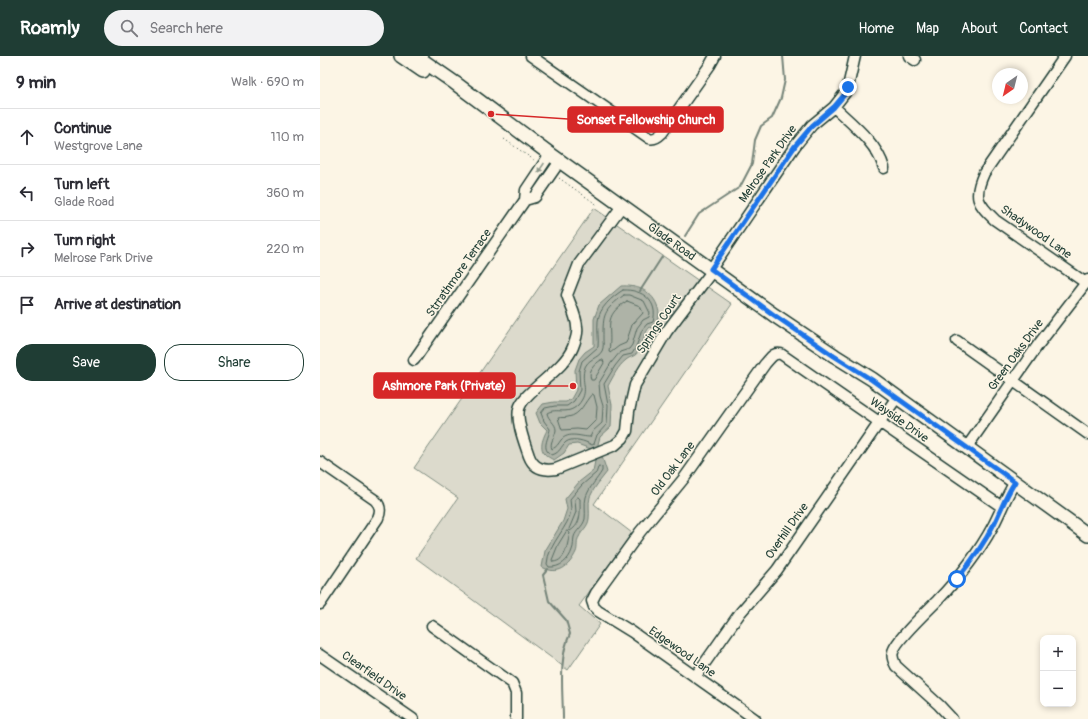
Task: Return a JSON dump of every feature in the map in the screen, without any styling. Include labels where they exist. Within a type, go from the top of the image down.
[{"type":"main road","name":"Glade Road","points":[[401,56],[416,58],[525,142],[555,158],[784,321],[897,397],[1088,534]]},
{"type":"street","points":[[530,56],[652,139],[662,133],[715,56]]},
{"type":"street","name":"Melrose Park Drive","points":[[712,270],[795,146],[812,126],[834,107],[845,94],[855,56]]},
{"type":"street","name":"Shadywood Lane","points":[[1065,56],[984,173],[978,186],[977,196],[984,210],[995,220],[1087,282]]},
{"type":"street","points":[[834,107],[867,139],[878,154],[884,168]]},
{"type":"street","name":"Strrathmore Terrace","points":[[414,360],[525,200],[526,190],[555,158]]},
{"type":"street","name":"Springs Court","points":[[622,206],[579,264],[567,295],[578,327],[573,349],[560,367],[527,397],[519,408],[520,426],[528,452],[531,461],[538,468],[546,471],[556,469],[614,445],[623,438],[627,431],[629,410],[636,385],[667,331],[712,270]]},
{"type":"street","name":"Green Oaks Drive","points":[[967,447],[1038,345],[1087,282]]},
{"type":"street","points":[[957,341],[1088,434]]},
{"type":"street","name":"Old Oak Lane","points":[[594,607],[592,601],[596,593],[640,532],[685,477],[765,364],[773,354],[781,354]]},
{"type":"street","name":"Wayside Drive","points":[[781,354],[1002,507]]},
{"type":"street","name":"Overhill Drive","points":[[696,677],[740,613],[777,570],[897,397]]},
{"type":"street","points":[[320,462],[377,502],[380,509],[378,518],[320,604]]},
{"type":"street","points":[[952,719],[939,705],[896,666],[893,661],[893,651],[906,633],[957,579],[974,558],[995,524],[1015,482]]},
{"type":"street","name":"Edgewood Lane","points":[[594,607],[755,719]]},
{"type":"street","points":[[432,626],[512,682],[516,693],[516,719]]},
{"type":"street","name":"Clearfield Drive","points":[[320,655],[413,719]]},
{"type":"shaded area","points":[[594,208],[732,304],[594,504],[632,533],[579,606],[600,624],[568,670],[416,558],[458,498],[414,468]]},
{"type":"water","points":[[621,286],[632,286],[647,292],[658,307],[658,320],[655,329],[650,327],[648,330],[638,352],[628,358],[621,365],[608,386],[612,405],[611,427],[600,437],[598,444],[607,472],[590,497],[588,522],[578,539],[577,550],[570,562],[558,570],[548,570],[542,567],[545,551],[563,521],[567,509],[565,499],[579,482],[593,471],[595,461],[591,449],[577,444],[569,445],[564,453],[554,460],[545,454],[542,444],[547,430],[540,423],[536,413],[543,404],[566,402],[571,399],[576,390],[575,370],[579,359],[585,352],[594,346],[594,319],[599,305]]},
{"type":"waterway","points":[[685,236],[699,214],[740,187],[752,164],[755,140],[761,126],[772,118],[781,98],[785,80],[783,56]]},
{"type":"waterway","points":[[640,291],[662,257]]},
{"type":"waterway","points":[[548,569],[543,575],[549,601],[566,620],[570,634],[566,644],[563,665],[563,719]]},
{"type":"place","name":"Sonset Fellowship Church","points":[[491,114]]},
{"type":"place","name":"Ashmore Park (Private)","points":[[573,386]]},
{"type":"route","points":[[848,87],[845,94],[834,107],[812,126],[795,146],[711,269],[774,315],[872,380],[1015,482],[995,524],[985,541],[974,558],[957,579]]}]
